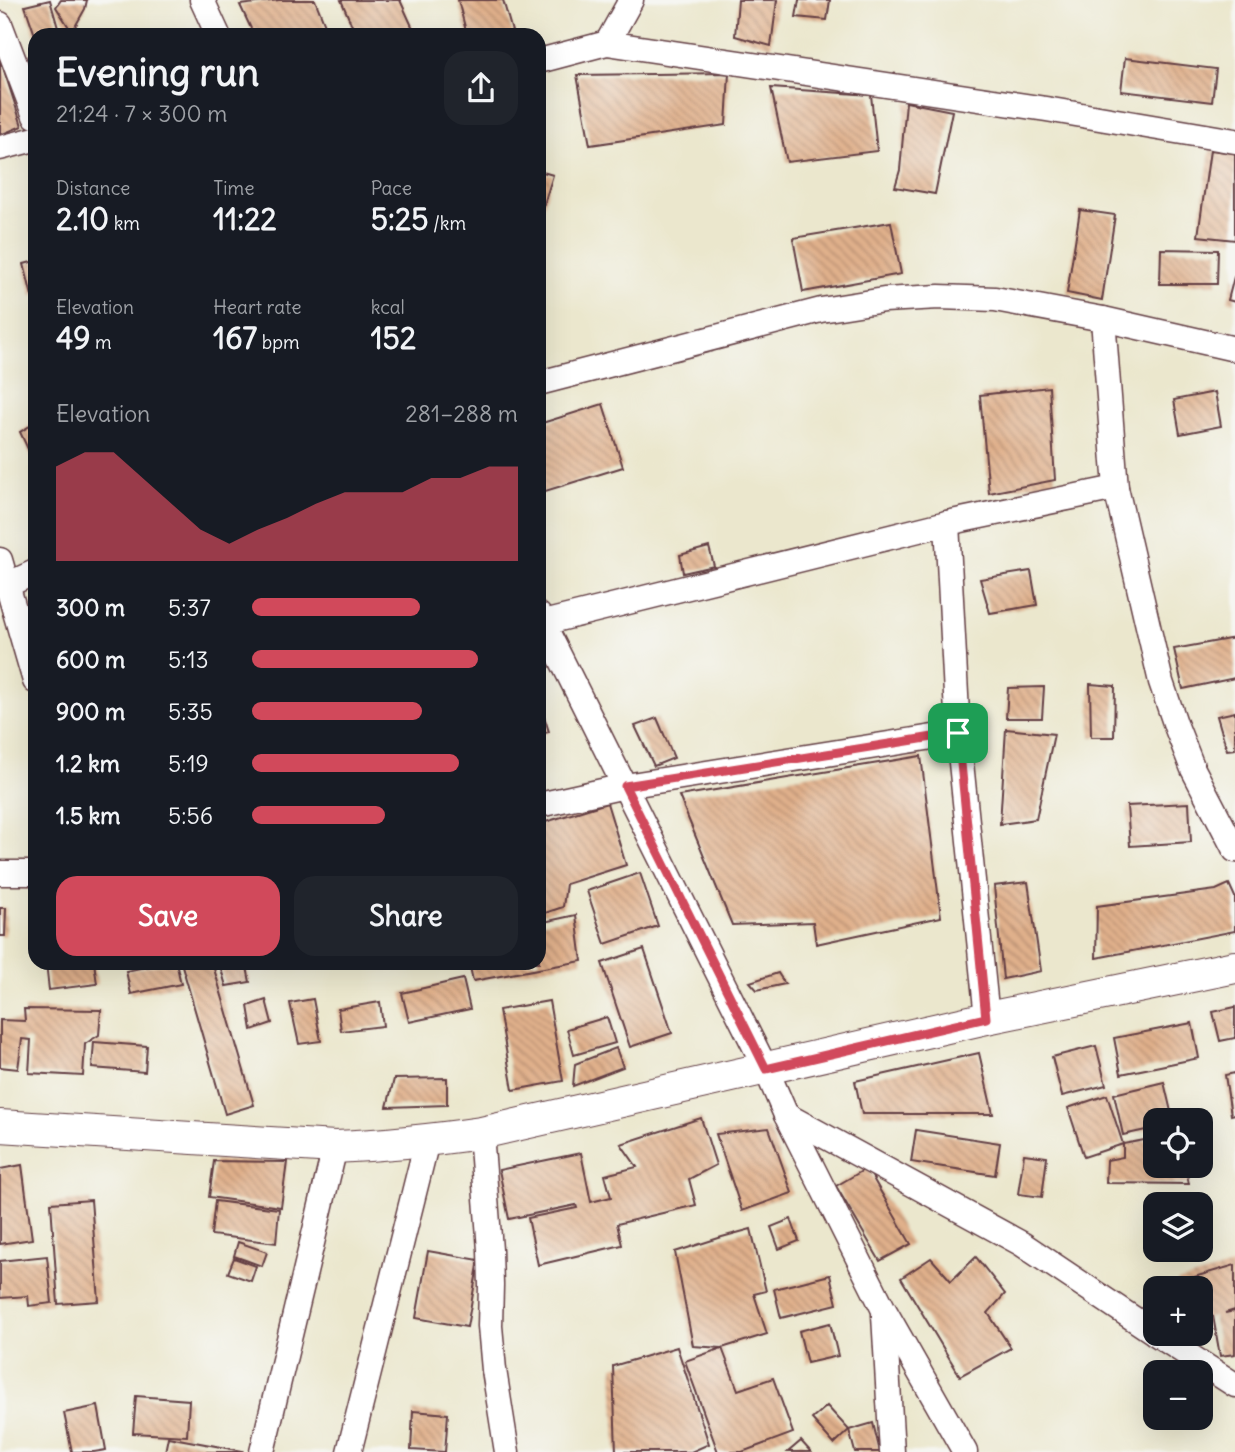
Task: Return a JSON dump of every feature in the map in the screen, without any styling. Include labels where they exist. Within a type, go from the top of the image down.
[{"type":"main road","points":[[0,1126],[335,1147],[427,1141],[481,1133],[986,1018],[1235,967]]},
{"type":"street","points":[[202,0],[215,28]]},
{"type":"street","points":[[607,43],[631,0]]},
{"type":"street","points":[[0,24],[28,98]]},
{"type":"street","points":[[546,59],[607,43],[1046,109],[1235,141]]},
{"type":"street","points":[[0,148],[28,141]]},
{"type":"street","points":[[546,381],[821,310],[884,300],[939,297],[995,299],[1103,319],[1235,349]]},
{"type":"street","points":[[1103,319],[1116,488],[1161,682],[1193,769],[1235,850]]},
{"type":"street","points":[[546,618],[947,523],[1116,488]]},
{"type":"street","points":[[947,523],[958,733],[986,1018]]},
{"type":"street","points":[[0,559],[28,657]]},
{"type":"street","points":[[7,585],[28,575]]},
{"type":"street","points":[[546,629],[883,1308],[965,1452]]},
{"type":"street","points":[[546,803],[625,786],[958,733]]},
{"type":"street","points":[[0,873],[28,873]]},
{"type":"street","points":[[786,1115],[1022,1244],[1143,1324]]},
{"type":"street","points":[[481,1133],[490,1250],[490,1326],[507,1452]]},
{"type":"street","points":[[349,1452],[427,1141]]},
{"type":"street","points":[[262,1452],[335,1147]]},
{"type":"street","points":[[883,1308],[892,1452]]},
{"type":"street","points":[[1176,1346],[1235,1385]]},
{"type":"building","points":[[50,0],[58,28],[33,28],[25,6]]},
{"type":"building","points":[[61,0],[87,0],[74,28],[69,28],[56,7]]},
{"type":"building","points":[[279,0],[315,0],[326,28],[251,28],[240,5]]},
{"type":"building","points":[[341,0],[400,0],[413,28],[353,28]]},
{"type":"building","points":[[458,0],[503,0],[511,28],[465,28]]},
{"type":"building","points":[[738,0],[777,0],[771,46],[735,36]]},
{"type":"building","points":[[799,0],[830,0],[827,20],[796,17]]},
{"type":"building","points":[[0,58],[22,126],[0,135]]},
{"type":"building","points":[[1125,58],[1216,69],[1212,102],[1121,91]]},
{"type":"building","points":[[729,73],[726,125],[590,145],[577,75]]},
{"type":"building","points":[[771,88],[871,95],[877,151],[787,162]]},
{"type":"building","points":[[906,102],[952,111],[935,194],[895,187],[900,170]]},
{"type":"building","points":[[1210,150],[1235,153],[1235,240],[1198,236]]},
{"type":"building","points":[[546,173],[553,175],[546,198]]},
{"type":"building","points":[[1080,210],[1115,215],[1102,300],[1067,293]]},
{"type":"building","points":[[891,222],[901,274],[803,292],[793,238]]},
{"type":"building","points":[[1161,249],[1218,250],[1217,284],[1160,284]]},
{"type":"building","points":[[28,263],[28,280],[24,264]]},
{"type":"building","points":[[1235,277],[1235,302],[1228,300]]},
{"type":"building","points":[[1049,387],[1055,480],[989,493],[980,395]]},
{"type":"building","points":[[1215,392],[1221,426],[1180,434],[1174,400]]},
{"type":"building","points":[[603,404],[623,467],[546,491],[546,422]]},
{"type":"building","points":[[28,427],[28,449],[20,432]]},
{"type":"building","points":[[709,547],[714,566],[683,573],[680,555]]},
{"type":"building","points":[[1031,571],[1037,605],[990,613],[980,579]]},
{"type":"building","points":[[1235,638],[1235,678],[1183,689],[1174,649]]},
{"type":"building","points":[[1090,684],[1115,686],[1114,737],[1091,737]]},
{"type":"building","points":[[1044,687],[1042,718],[1006,718],[1008,688]]},
{"type":"building","points":[[1235,712],[1235,749],[1227,750],[1217,716]]},
{"type":"building","points":[[657,718],[674,758],[654,766],[635,726]]},
{"type":"building","points":[[1006,729],[1054,734],[1036,819],[1000,824]]},
{"type":"building","points":[[921,756],[941,917],[816,944],[813,922],[732,925],[679,796]]},
{"type":"building","points":[[607,803],[626,865],[566,884],[563,907],[546,913],[546,822]]},
{"type":"building","points":[[1189,803],[1191,842],[1130,846],[1127,806]]},
{"type":"building","points":[[640,873],[658,926],[605,944],[587,891]]},
{"type":"building","points":[[1028,882],[1041,971],[1003,979],[994,886]]},
{"type":"building","points":[[1229,884],[1235,897],[1235,931],[1096,958],[1097,906],[1216,890]]},
{"type":"building","points":[[0,908],[6,908],[5,936],[0,936]]},
{"type":"building","points":[[576,915],[582,961],[546,968],[546,921]]},
{"type":"building","points":[[644,949],[672,1033],[630,1047],[602,963]]},
{"type":"building","points":[[47,970],[95,970],[97,984],[49,990]]},
{"type":"building","points":[[178,970],[181,984],[131,994],[126,971]]},
{"type":"building","points":[[183,970],[214,970],[254,1105],[225,1114]]},
{"type":"building","points":[[221,970],[248,970],[250,982],[226,986]]},
{"type":"building","points":[[471,970],[533,970],[473,981]]},
{"type":"building","points":[[778,973],[785,984],[757,990],[750,982]]},
{"type":"building","points":[[463,979],[470,1009],[409,1022],[402,993]]},
{"type":"building","points":[[313,999],[321,1041],[299,1044],[290,1003]]},
{"type":"building","points":[[266,1000],[272,1023],[252,1030],[248,1006]]},
{"type":"building","points":[[549,1001],[563,1081],[513,1090],[499,1010]]},
{"type":"building","points":[[380,1002],[383,1026],[341,1031],[338,1009]]},
{"type":"building","points":[[1235,1007],[1235,1038],[1220,1041],[1213,1012]]},
{"type":"building","points":[[24,1009],[101,1010],[99,1035],[85,1044],[83,1076],[29,1073],[31,1040],[22,1039],[18,1069],[0,1067],[0,1020],[25,1021]]},
{"type":"building","points":[[607,1017],[615,1043],[574,1055],[567,1029]]},
{"type":"building","points":[[1192,1023],[1199,1058],[1121,1074],[1114,1038]]},
{"type":"building","points":[[94,1042],[147,1046],[145,1072],[92,1068]]},
{"type":"building","points":[[1096,1046],[1106,1085],[1062,1096],[1052,1057]]},
{"type":"building","points":[[616,1048],[623,1067],[573,1086],[575,1064]]},
{"type":"building","points":[[979,1053],[993,1114],[862,1114],[855,1081]]},
{"type":"building","points":[[1235,1073],[1235,1114],[1231,1115],[1225,1075]]},
{"type":"building","points":[[447,1078],[447,1105],[387,1107],[394,1079]]},
{"type":"building","points":[[1164,1082],[1170,1108],[1143,1108],[1143,1131],[1123,1135],[1114,1094]]},
{"type":"building","points":[[1107,1095],[1123,1144],[1084,1157],[1068,1108]]},
{"type":"building","points":[[701,1118],[716,1165],[689,1179],[696,1205],[617,1224],[622,1245],[538,1265],[528,1218],[577,1208],[576,1205],[509,1219],[499,1170],[581,1153],[591,1202],[611,1197],[605,1175],[637,1167],[621,1144]]},
{"type":"building","points":[[769,1128],[792,1193],[742,1211],[716,1134]]},
{"type":"building","points":[[916,1130],[1000,1143],[995,1175],[911,1162]]},
{"type":"building","points":[[1143,1140],[1143,1178],[1188,1178],[1189,1184],[1106,1183],[1107,1160],[1123,1157],[1123,1144]]},
{"type":"building","points":[[1024,1154],[1047,1157],[1042,1197],[1018,1194]]},
{"type":"building","points":[[214,1161],[287,1162],[281,1207],[209,1197]]},
{"type":"building","points":[[22,1165],[32,1239],[0,1244],[0,1169]]},
{"type":"building","points":[[867,1168],[911,1244],[880,1261],[836,1186]]},
{"type":"building","points":[[91,1200],[99,1301],[58,1304],[51,1203]]},
{"type":"building","points":[[215,1201],[279,1209],[276,1243],[211,1235]]},
{"type":"building","points":[[791,1219],[799,1241],[779,1249],[771,1227]]},
{"type":"building","points":[[751,1229],[766,1291],[754,1294],[767,1334],[722,1348],[693,1346],[675,1252]]},
{"type":"building","points":[[238,1242],[267,1252],[262,1266],[234,1256]]},
{"type":"building","points":[[428,1251],[479,1260],[467,1327],[416,1318]]},
{"type":"building","points":[[47,1256],[52,1303],[29,1306],[28,1296],[0,1298],[0,1261]]},
{"type":"building","points":[[976,1257],[1005,1294],[988,1313],[1011,1348],[960,1376],[901,1278],[931,1258],[951,1281]]},
{"type":"building","points":[[234,1258],[256,1266],[251,1281],[228,1273]]},
{"type":"building","points":[[1235,1265],[1235,1310],[1225,1313],[1235,1311],[1235,1354],[1220,1356],[1213,1316],[1213,1276],[1197,1276]]},
{"type":"building","points":[[830,1275],[837,1304],[781,1318],[774,1289]]},
{"type":"building","points":[[830,1323],[838,1356],[807,1363],[799,1331]]},
{"type":"building","points":[[677,1347],[709,1444],[691,1452],[616,1452],[613,1366]]},
{"type":"building","points":[[722,1348],[738,1390],[773,1378],[793,1433],[742,1452],[718,1452],[685,1361]]},
{"type":"building","points":[[136,1396],[189,1400],[187,1436],[133,1433]]},
{"type":"building","points":[[98,1406],[106,1450],[72,1452],[64,1413]]},
{"type":"building","points":[[827,1406],[849,1430],[834,1444],[812,1419]]},
{"type":"building","points":[[413,1411],[448,1414],[445,1452],[411,1450]]},
{"type":"building","points":[[873,1423],[880,1452],[855,1452],[849,1430]]},
{"type":"building","points":[[168,1437],[242,1451],[165,1452]]},
{"type":"building","points":[[801,1441],[811,1452],[788,1452]]},
{"type":"route","points":[[958,733],[986,1018],[766,1069],[625,786],[958,733]]}]
